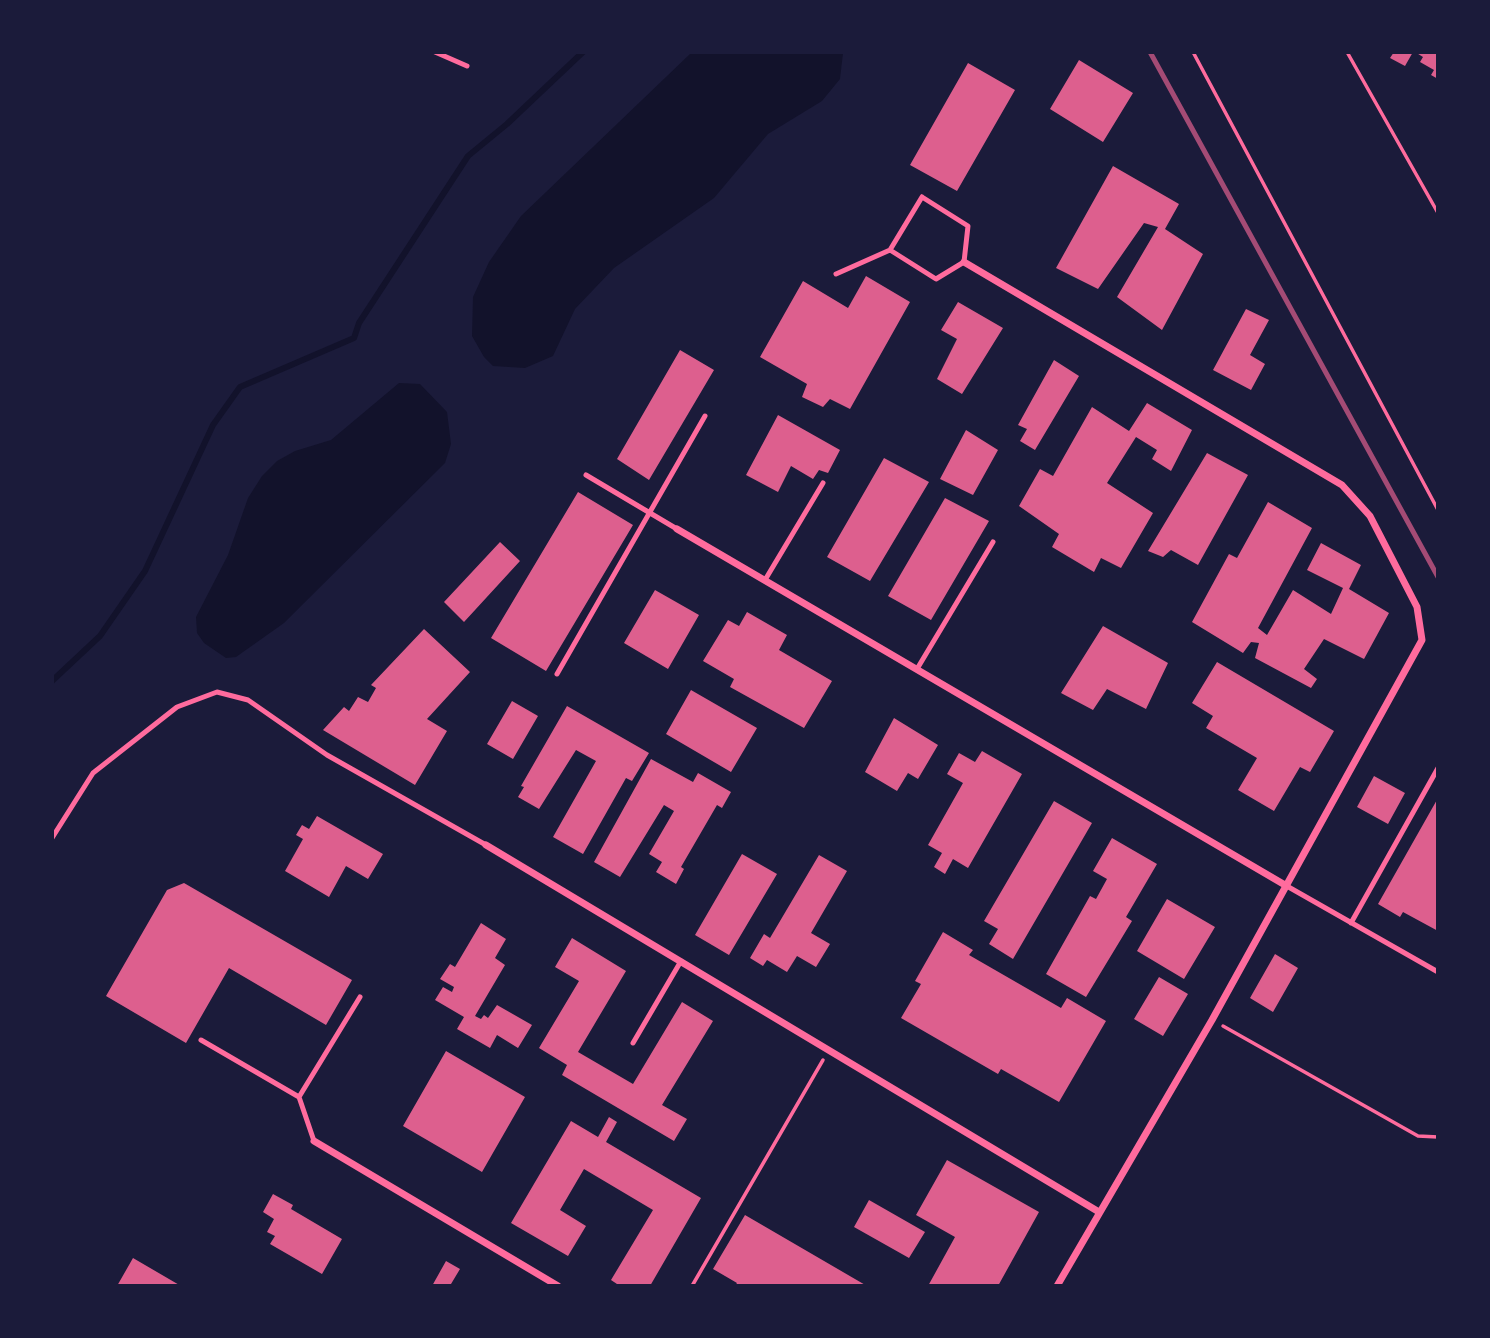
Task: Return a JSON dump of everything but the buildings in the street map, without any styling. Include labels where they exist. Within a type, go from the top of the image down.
[{"type":"street","points":[[964,261],[1342,485],[1370,516],[1417,607],[1422,640],[1212,1020],[1057,1286]]},
{"type":"street","points":[[677,529],[1285,885]]},
{"type":"street","points":[[486,845],[1099,1212]]},
{"type":"street","points":[[314,1141],[558,1286]]},
{"type":"lane","points":[[435,52],[467,66]]},
{"type":"lane","points":[[836,274],[890,250],[922,197],[968,226],[964,261],[936,279],[890,250]]},
{"type":"lane","points":[[557,674],[705,416]]},
{"type":"lane","points":[[586,475],[677,529]]},
{"type":"lane","points":[[765,580],[823,483]]},
{"type":"lane","points":[[917,669],[993,542]]},
{"type":"lane","points":[[52,838],[93,773],[177,707],[217,692],[248,700],[327,755],[486,845]]},
{"type":"lane","points":[[1351,923],[1437,768]]},
{"type":"lane","points":[[1285,885],[1437,972]]},
{"type":"lane","points":[[633,1043],[681,961]]},
{"type":"lane","points":[[299,1097],[360,997]]},
{"type":"lane","points":[[201,1040],[299,1097],[314,1141]]},
{"type":"path","points":[[1193,52],[1437,510]]},
{"type":"path","points":[[1347,52],[1437,213]]},
{"type":"path","points":[[1432,501],[1437,498]]},
{"type":"path","points":[[1212,1020],[1418,1136],[1437,1136]]},
{"type":"path","points":[[692,1286],[829,1050]]},
{"type":"shaded area","points":[[691,53],[843,53],[840,79],[822,101],[768,134],[714,198],[614,268],[575,309],[553,356],[525,368],[493,366],[484,357],[472,336],[473,297],[489,262],[521,216]]},
{"type":"shaded area","points":[[399,383],[420,384],[447,412],[451,444],[445,463],[284,623],[236,657],[226,658],[204,643],[197,633],[196,617],[228,555],[248,498],[262,476],[277,461],[295,451],[331,440]]},
{"type":"waterway","points":[[52,681],[100,636],[145,571],[213,425],[240,387],[354,338],[359,323],[468,156],[507,124],[583,52]]},
{"type":"railway","points":[[1150,52],[1438,577]]}]
